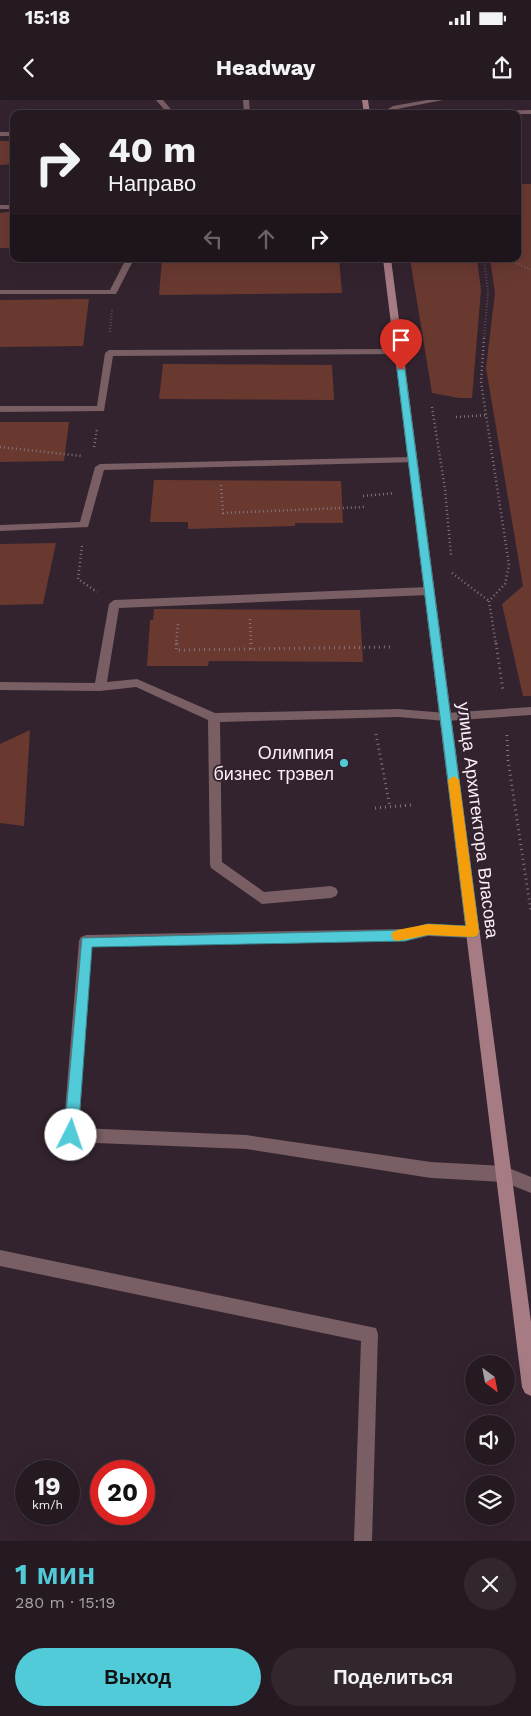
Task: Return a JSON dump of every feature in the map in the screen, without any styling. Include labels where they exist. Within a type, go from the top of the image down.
[{"type":"street","name":"улица Архитектора Власова","points":[[387,262],[531,1387]]},
{"type":"lane","points":[[159,100],[168,110]]},
{"type":"lane","points":[[390,110],[395,107],[440,100]]},
{"type":"lane","points":[[0,292],[113,292],[128,262]]},
{"type":"lane","points":[[0,409],[101,409],[109,353],[398,352]]},
{"type":"lane","points":[[0,528],[84,525],[100,467],[413,460]]},
{"type":"lane","points":[[100,687],[114,604],[429,591]]},
{"type":"lane","points":[[0,686],[100,687],[136,683],[214,718],[398,713],[446,717],[531,710]]},
{"type":"lane","points":[[214,718],[216,864],[262,898],[331,892]]},
{"type":"lane","points":[[473,932],[428,930],[405,935],[86,942],[71,1135],[246,1142],[431,1170],[504,1174],[531,1185]]},
{"type":"lane","points":[[0,1258],[370,1334],[365,1529],[363,1541]]},
{"type":"path","points":[[484,262],[488,292],[481,382],[509,564],[505,584],[489,601]]},
{"type":"path","points":[[514,262],[531,270]]},
{"type":"path","points":[[109,353],[113,292]]},
{"type":"path","points":[[432,407],[445,489],[451,558]]},
{"type":"path","points":[[92,457],[101,409]]},
{"type":"path","points":[[456,418],[487,415]]},
{"type":"path","points":[[0,447],[92,457],[100,467]]},
{"type":"path","points":[[219,464],[223,513],[365,508]]},
{"type":"path","points":[[84,525],[78,579],[114,604]]},
{"type":"path","points":[[451,565],[451,572],[489,601],[506,712],[508,760],[531,912]]},
{"type":"path","points":[[250,599],[251,650]]},
{"type":"path","points":[[181,601],[176,650],[391,647]]},
{"type":"path","points":[[372,714],[390,807]]},
{"type":"path","points":[[375,808],[411,805]]},
{"type":"shaded area","points":[[0,141],[10,141],[10,164],[0,165]]},
{"type":"shaded area","points":[[521,184],[531,184],[531,696],[523,696],[502,604],[523,586],[486,368],[495,293],[490,262],[521,262]]},
{"type":"shaded area","points":[[10,212],[10,248],[0,248],[0,213]]},
{"type":"shaded area","points":[[162,262],[339,262],[342,293],[159,295]]},
{"type":"shaded area","points":[[410,262],[477,262],[481,290],[472,398],[459,398],[432,393]]},
{"type":"shaded area","points":[[89,299],[83,346],[0,347],[0,300]]},
{"type":"shaded area","points":[[163,364],[332,365],[334,400],[159,399]]},
{"type":"shaded area","points":[[0,422],[69,422],[64,461],[0,462]]},
{"type":"shaded area","points":[[154,480],[341,481],[343,523],[295,523],[295,526],[188,529],[188,522],[150,522]]},
{"type":"shaded area","points":[[56,543],[43,604],[0,605],[0,544]]},
{"type":"shaded area","points":[[154,609],[360,610],[363,662],[209,661],[208,666],[147,666],[150,620],[153,620]]},
{"type":"shaded area","points":[[30,730],[24,826],[0,823],[0,744]]},
{"type":"slow traffic","points":[[397,935],[428,930],[473,932],[454,780]]},
{"type":"place","name":"Олимпия бизнес трэвел","points":[[344,763]]},
{"type":"route","points":[[71,1135],[86,942],[405,935],[428,930],[473,932],[401,370]]}]
